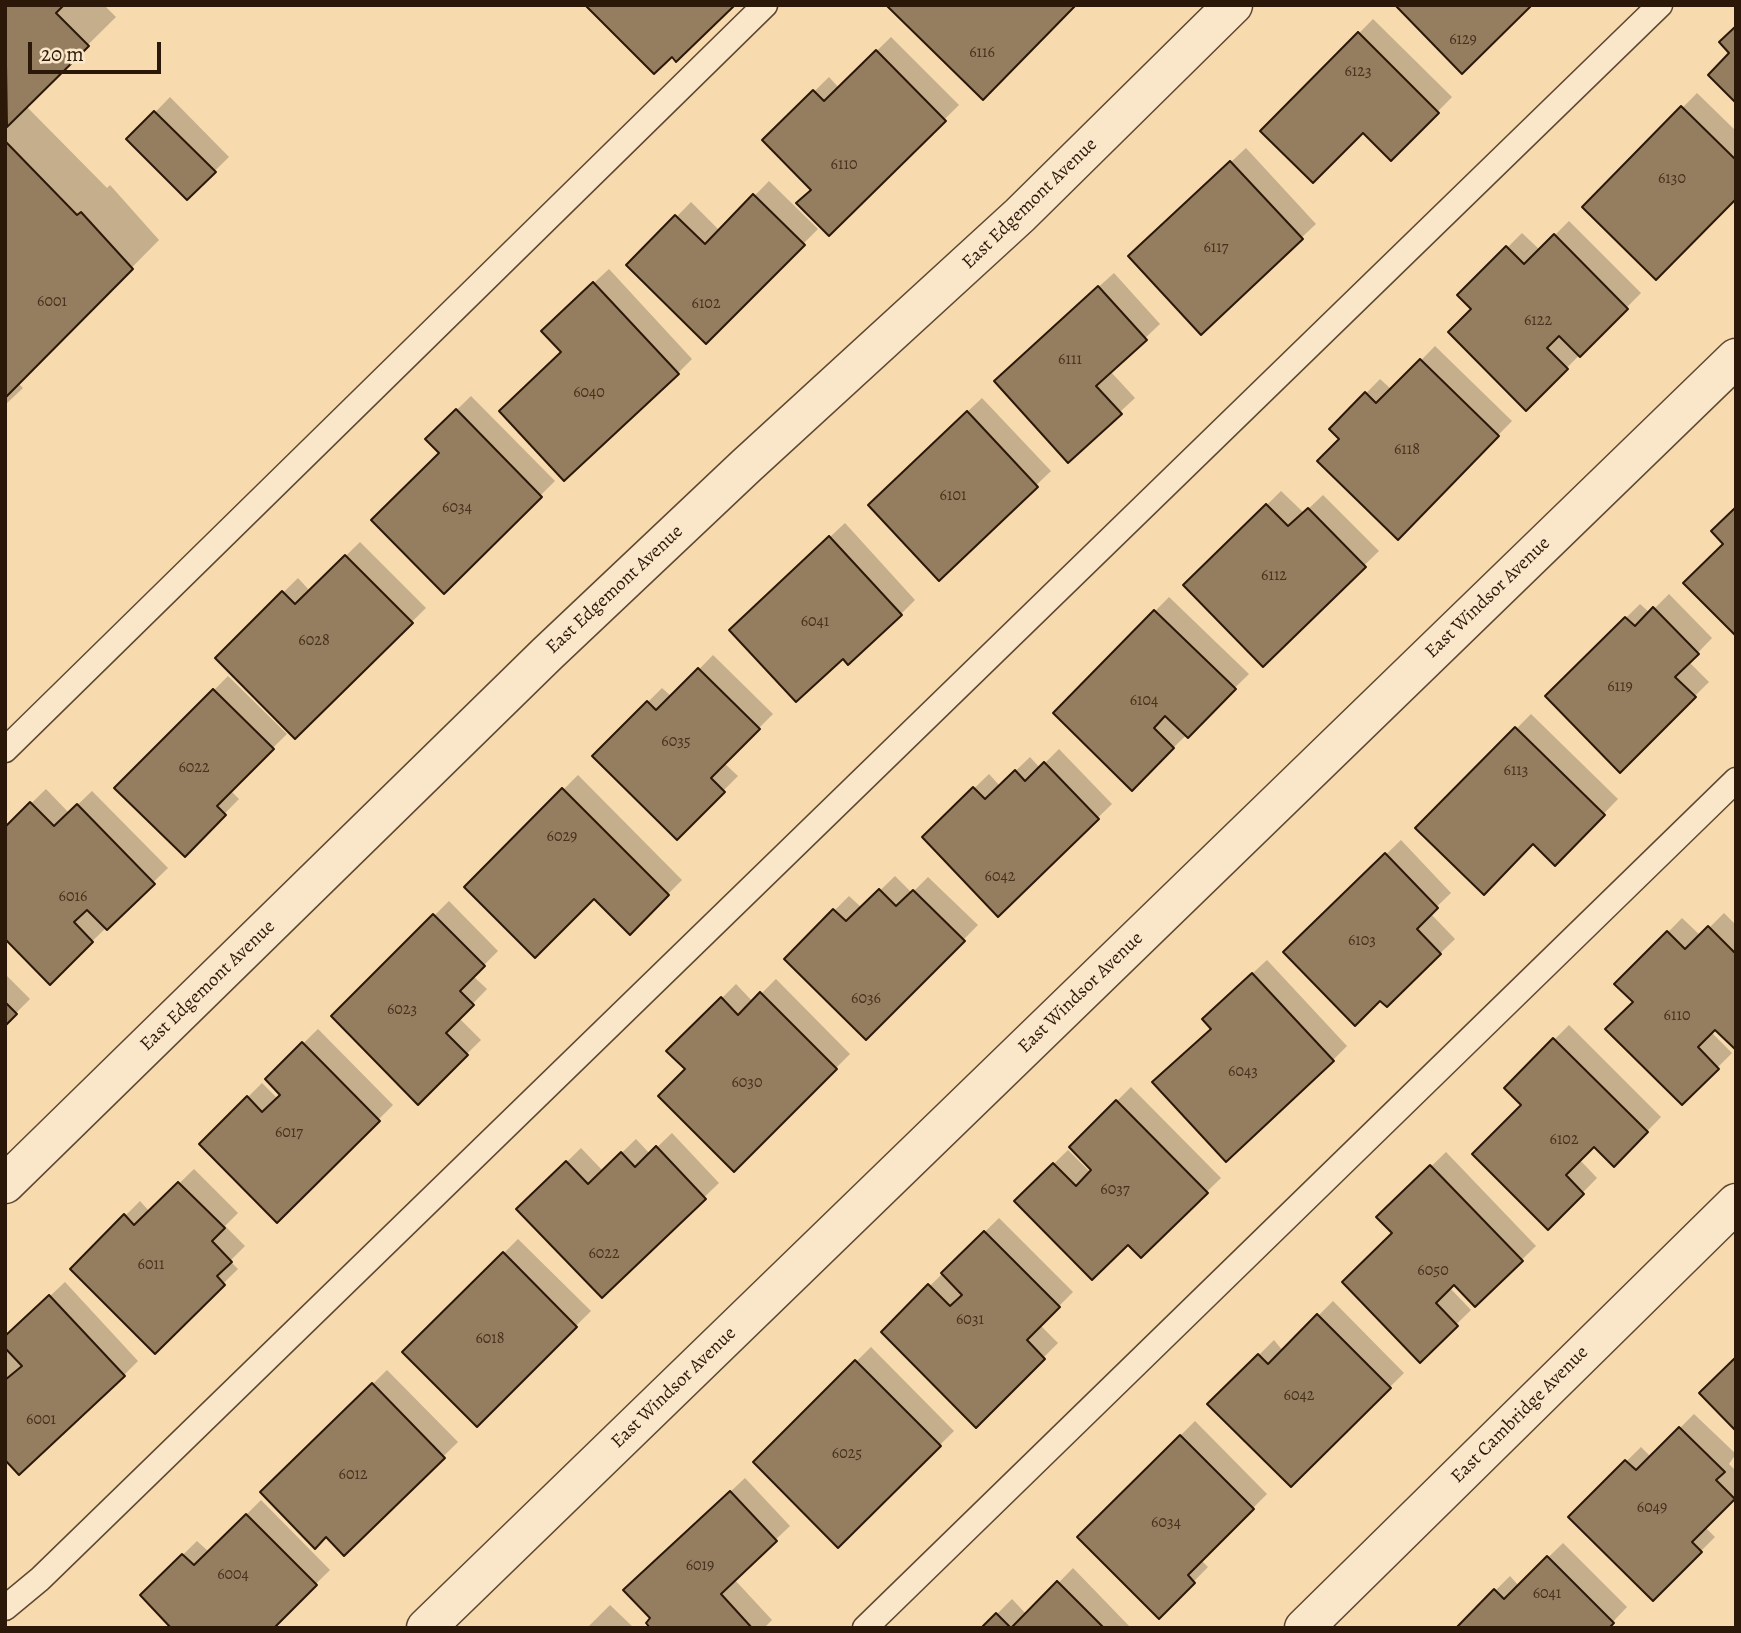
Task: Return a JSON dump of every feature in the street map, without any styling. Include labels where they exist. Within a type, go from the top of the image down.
[{"type":"street","name":"East Edgemont Avenue","points":[[5,1184],[547,654],[746,466],[1020,215],[1233,5]]},
{"type":"street","name":"East Windsor Avenue","points":[[426,1628],[1736,358]]},
{"type":"street","name":"East Cambridge Avenue","points":[[1304,1628],[1736,1203]]},
{"type":"lane","points":[[5,750],[765,5]]},
{"type":"lane","points":[[5,1608],[70,1550],[1660,5]]},
{"type":"lane","points":[[865,1628],[1736,780]]},
{"type":"building","points":[[5,5],[64,5],[56,13],[89,46],[7,127]]},
{"type":"building","points":[[585,5],[735,5],[676,62],[672,57],[654,74]]},
{"type":"building","points":[[886,5],[1076,5],[983,100]]},
{"type":"building","points":[[1395,5],[1532,5],[1462,74]]},
{"type":"building","points":[[1736,26],[1736,103],[1708,75],[1729,53],[1719,42]]},
{"type":"building","points":[[1358,32],[1439,113],[1391,161],[1363,133],[1313,183],[1260,131]]},
{"type":"building","points":[[876,50],[946,121],[829,236],[796,203],[811,190],[762,140],[813,90],[824,101]]},
{"type":"building","points":[[1681,106],[1736,160],[1736,199],[1656,280],[1582,207]]},
{"type":"building","points":[[154,111],[216,172],[187,200],[126,139]]},
{"type":"building","points":[[5,141],[77,215],[81,212],[133,269],[5,398]]},
{"type":"building","points":[[1230,161],[1303,239],[1201,335],[1128,256]]},
{"type":"building","points":[[753,194],[805,245],[706,344],[626,265],[675,215],[705,244]]},
{"type":"building","points":[[1554,234],[1628,309],[1580,357],[1559,336],[1547,348],[1568,369],[1526,411],[1448,332],[1471,309],[1457,295],[1506,246],[1524,264]]},
{"type":"building","points":[[593,282],[679,374],[564,481],[499,411],[561,352],[541,331]]},
{"type":"building","points":[[1098,286],[1147,340],[1096,386],[1122,414],[1068,463],[994,381]]},
{"type":"building","points":[[1420,359],[1499,436],[1398,540],[1317,461],[1339,439],[1329,429],[1365,392],[1376,403]]},
{"type":"building","points":[[456,409],[542,497],[444,594],[371,520],[439,453],[425,439]]},
{"type":"building","points":[[967,411],[1038,487],[939,581],[868,505]]},
{"type":"building","points":[[1266,504],[1288,526],[1308,508],[1366,567],[1263,667],[1183,585]]},
{"type":"building","points":[[1736,507],[1736,636],[1683,583],[1723,544],[1711,531]]},
{"type":"building","points":[[829,536],[902,615],[848,665],[843,659],[796,702],[729,630]]},
{"type":"building","points":[[345,555],[413,623],[295,739],[215,658],[282,591],[295,604]]},
{"type":"building","points":[[1653,607],[1699,654],[1675,677],[1696,697],[1620,773],[1545,696],[1625,617],[1635,626]]},
{"type":"building","points":[[1154,610],[1236,689],[1188,738],[1165,716],[1154,728],[1174,748],[1132,791],[1053,713]]},
{"type":"building","points":[[698,668],[760,729],[711,778],[725,792],[677,840],[592,756],[647,701],[656,710]]},
{"type":"building","points":[[213,689],[274,749],[217,806],[226,815],[185,857],[114,788]]},
{"type":"building","points":[[1515,727],[1605,815],[1555,866],[1533,844],[1484,895],[1415,828]]},
{"type":"building","points":[[1044,762],[1099,819],[998,917],[922,837],[973,787],[985,799],[1015,770],[1025,781]]},
{"type":"building","points":[[562,788],[669,895],[630,935],[594,899],[535,958],[464,887]]},
{"type":"building","points":[[30,802],[54,826],[77,804],[155,884],[107,930],[87,910],[74,922],[93,942],[50,985],[5,939],[5,827]]},
{"type":"building","points":[[1385,853],[1438,908],[1417,929],[1441,954],[1387,1007],[1380,1001],[1355,1026],[1283,952]]},
{"type":"building","points":[[879,889],[896,906],[913,890],[965,941],[866,1040],[784,959],[833,909],[846,921]]},
{"type":"building","points":[[433,914],[485,966],[460,991],[474,1005],[446,1033],[468,1055],[418,1105],[331,1016]]},
{"type":"building","points":[[1708,926],[1736,954],[1736,1050],[1715,1030],[1698,1047],[1719,1069],[1682,1105],[1605,1029],[1633,1002],[1614,984],[1667,931],[1685,949]]},
{"type":"building","points":[[1252,973],[1334,1061],[1226,1162],[1152,1082],[1211,1029],[1202,1019]]},
{"type":"building","points":[[760,992],[837,1069],[734,1172],[658,1096],[685,1069],[666,1051],[721,997],[738,1015]]},
{"type":"building","points":[[5,1002],[17,1014],[5,1026]]},
{"type":"building","points":[[1553,1038],[1648,1132],[1614,1167],[1594,1147],[1566,1175],[1584,1194],[1548,1230],[1472,1154],[1521,1105],[1504,1088]]},
{"type":"building","points":[[302,1042],[380,1121],[277,1223],[199,1144],[247,1096],[262,1112],[280,1095],[265,1079]]},
{"type":"building","points":[[1116,1100],[1208,1193],[1141,1258],[1128,1245],[1092,1280],[1014,1201],[1053,1163],[1076,1186],[1091,1170],[1069,1147]]},
{"type":"building","points":[[656,1146],[706,1199],[602,1298],[516,1209],[566,1161],[588,1184],[621,1152],[635,1167]]},
{"type":"building","points":[[1430,1165],[1523,1261],[1475,1307],[1454,1285],[1436,1303],[1458,1326],[1420,1363],[1342,1282],[1392,1233],[1376,1217]]},
{"type":"building","points":[[178,1182],[225,1228],[212,1241],[232,1262],[217,1276],[225,1285],[155,1354],[70,1269],[124,1214],[134,1225]]},
{"type":"building","points":[[984,1231],[1060,1307],[1027,1340],[1045,1359],[976,1428],[881,1332],[928,1284],[950,1306],[962,1295],[941,1273]]},
{"type":"building","points":[[503,1252],[577,1327],[477,1427],[402,1352]]},
{"type":"building","points":[[49,1295],[125,1376],[19,1475],[5,1460],[5,1380],[22,1366],[5,1348],[5,1336]]},
{"type":"building","points":[[1317,1314],[1391,1388],[1291,1487],[1207,1404],[1258,1354],[1268,1364]]},
{"type":"building","points":[[1736,1357],[1736,1431],[1699,1393]]},
{"type":"building","points":[[855,1360],[941,1446],[838,1548],[753,1462]]},
{"type":"building","points":[[372,1383],[445,1458],[344,1556],[326,1537],[315,1549],[260,1492]]},
{"type":"building","points":[[1679,1427],[1725,1472],[1716,1480],[1735,1499],[1692,1542],[1702,1552],[1653,1601],[1568,1517],[1625,1460],[1636,1470]]},
{"type":"building","points":[[1180,1435],[1254,1509],[1188,1575],[1195,1583],[1159,1619],[1077,1537]]},
{"type":"building","points":[[730,1491],[777,1541],[721,1594],[752,1628],[650,1628],[646,1623],[650,1618],[623,1590]]},
{"type":"building","points":[[246,1514],[317,1585],[274,1628],[171,1628],[140,1595],[182,1554],[194,1565]]},
{"type":"building","points":[[1547,1556],[1614,1623],[1609,1628],[1456,1628],[1494,1589],[1504,1599]]},
{"type":"building","points":[[1057,1581],[1104,1628],[1011,1628]]},
{"type":"building","points":[[996,1613],[1011,1628],[981,1628]]}]
